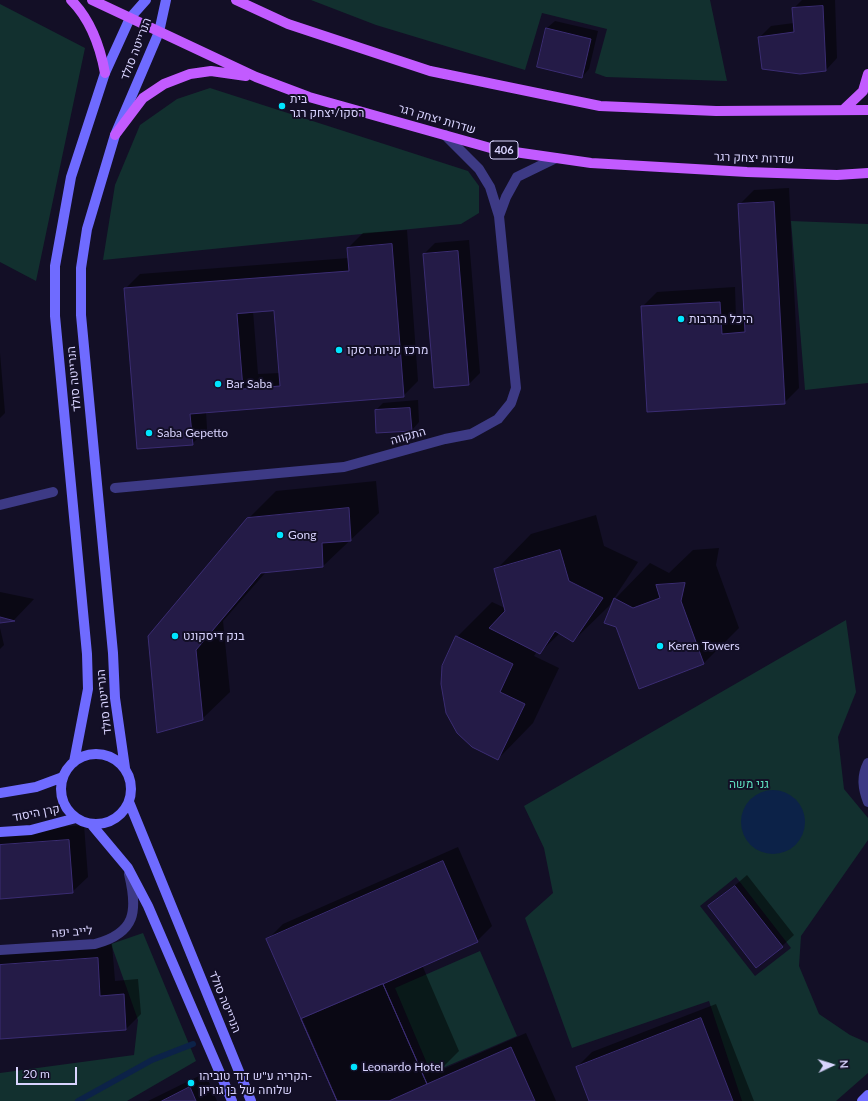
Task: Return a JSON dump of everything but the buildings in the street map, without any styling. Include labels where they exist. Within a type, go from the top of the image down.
[{"type":"main road","points":[[71,0],[78,7],[93,30],[101,50],[106,73]]},
{"type":"main road","name":"שדרות יצחק רגר","points":[[92,0],[256,77],[309,97],[494,149],[591,163],[747,172],[837,175],[868,173]]},
{"type":"main road","points":[[236,0],[288,24],[430,71],[600,106],[716,110],[868,110]]},
{"type":"main road","points":[[115,135],[143,98],[164,84],[190,74],[210,71],[256,77]]},
{"type":"main road","points":[[843,110],[863,91],[868,74]]},
{"type":"street","name":"הנרייטה סולד","points":[[74,762],[88,689],[87,654],[55,316],[55,266],[71,177],[106,73],[130,18],[146,0]]},
{"type":"street","name":"הנרייטה סולד","points":[[125,768],[115,698],[113,653],[81,315],[81,268],[87,229],[115,135],[159,32],[166,0]]},
{"type":"street","name":"התקווה","points":[[115,488],[344,467],[445,439],[471,434],[498,419],[511,403],[516,388],[499,216],[490,187],[479,169],[445,135]]},
{"type":"street","name":"התקווה","points":[[499,216],[506,197],[517,177],[556,158]]},
{"type":"street","points":[[0,505],[53,492]]},
{"type":"street","points":[[91,754],[101,754],[119,761],[125,768],[130,779],[132,790],[129,802],[124,812],[115,820],[104,824],[92,824],[76,818],[64,804],[61,786],[63,777],[74,762],[91,754]]},
{"type":"street","points":[[868,763],[865,769],[863,788],[868,802]]},
{"type":"street","name":"קרן היסוד","points":[[0,793],[36,787],[63,777]]},
{"type":"street","name":"הנרייטה סולד","points":[[129,802],[251,1101]]},
{"type":"street","name":"קרן היסוד","points":[[0,832],[31,830],[76,818]]},
{"type":"street","points":[[92,824],[128,868],[169,952],[232,1101]]},
{"type":"street","name":"לייב יפה","points":[[0,950],[95,944],[108,941],[121,934],[129,923],[134,910],[134,896],[128,868]]},
{"type":"street","points":[[862,1101],[868,1095]]},
{"type":"green space","points":[[311,0],[710,0],[727,81],[606,77],[595,73],[607,29],[542,13],[525,70],[376,25]]},
{"type":"green space","points":[[0,4],[85,48],[36,281],[0,262]]},
{"type":"green space","points":[[210,88],[468,171],[479,186],[479,213],[461,224],[103,260],[115,185],[140,125],[177,99]]},
{"type":"green space","points":[[791,221],[868,224],[868,383],[805,390]]},
{"type":"green space","name":"גני משה","points":[[846,620],[856,692],[838,737],[844,789],[868,818],[868,840],[801,936],[799,966],[819,1014],[850,1035],[868,1043],[868,1073],[836,1101],[742,1101],[709,1001],[572,1048],[525,918],[553,893],[544,848],[524,806]],"holes":[[[736,877],[791,948],[755,976],[700,906]]]},
{"type":"green space","points":[[143,933],[196,1061],[127,1101],[0,1101],[0,1073],[134,1055],[138,1020],[111,944]]},
{"type":"green space","points":[[480,951],[517,1036],[431,1073],[395,988]]},
{"type":"water","points":[[767,790],[779,790],[796,799],[803,810],[805,822],[803,834],[796,845],[779,854],[767,854],[755,849],[746,840],[741,828],[741,816],[746,804],[755,795]]},
{"type":"waterway","points":[[78,1101],[152,1060],[193,1044]]},
{"type":"place","name":"בית רסקו/יצחק רגר","points":[[282,106]]},
{"type":"place","name":"היכל התרבות","points":[[681,319]]},
{"type":"place","name":"מרכז קניות רסקו","points":[[339,350]]},
{"type":"place","name":"Bar Saba","points":[[218,384]]},
{"type":"place","name":"Saba Gepetto","points":[[149,433]]},
{"type":"place","name":"Gong","points":[[280,535]]},
{"type":"place","name":"בנק דיסקונט","points":[[175,636]]},
{"type":"place","name":"Keren Towers","points":[[660,646]]},
{"type":"place","name":"Leonardo Hotel","points":[[354,1067]]},
{"type":"place","name":"הקריה ע\"ש דוד טוביהו- שלוחה של בן גוריון","points":[[191,1083]]}]
